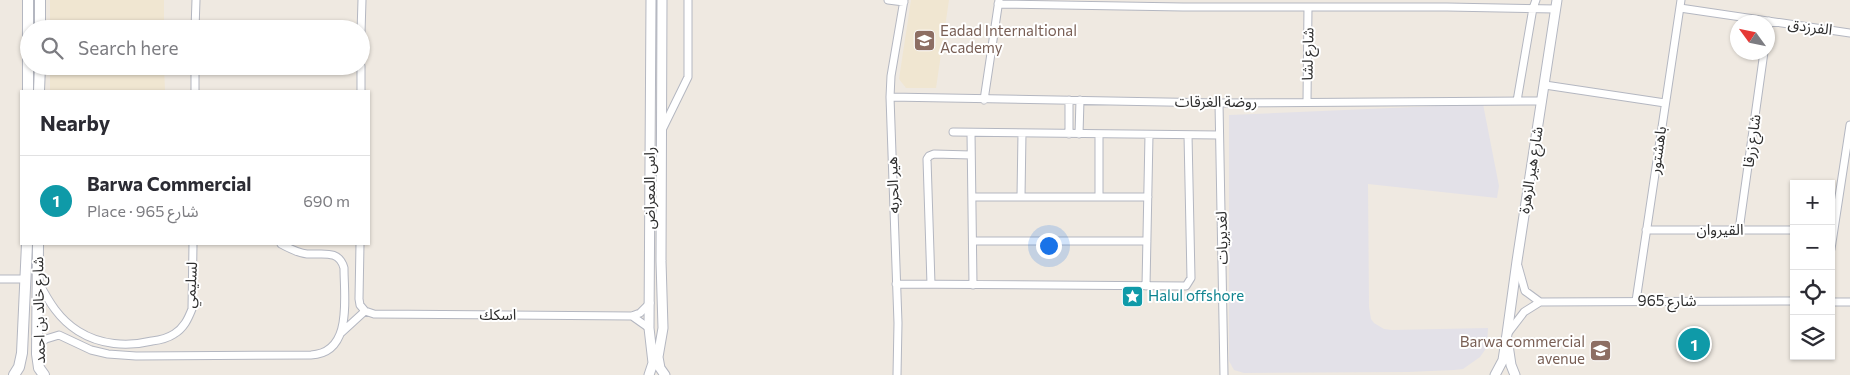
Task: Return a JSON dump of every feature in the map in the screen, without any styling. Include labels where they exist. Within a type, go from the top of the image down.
[{"type":"main road","points":[[28,0],[28,20]]},
{"type":"main road","points":[[40,0],[40,20]]},
{"type":"main road","points":[[28,75],[28,90]]},
{"type":"main road","points":[[40,75],[40,90]]},
{"type":"main road","name":"شارع خالد بن احمد","points":[[19,372],[22,353],[27,245]]},
{"type":"main road","name":"شارع خالد بن احمد","points":[[38,245],[39,373]]},
{"type":"street","points":[[195,20],[196,0]]},
{"type":"street","points":[[361,20],[362,0]]},
{"type":"street","name":"راس المعراض","points":[[649,375],[653,362],[649,328],[651,0]]},
{"type":"street","name":"راس المعراض","points":[[662,0],[661,261],[663,328],[658,357],[660,368],[665,375]]},
{"type":"street","name":"راس المعراض","points":[[662,133],[688,77],[688,0]]},
{"type":"street","points":[[888,0],[904,1]]},
{"type":"street","points":[[1517,101],[1536,0]]},
{"type":"street","name":"باهشتور","points":[[1636,301],[1681,0]]},
{"type":"street","name":"هير الحربه","points":[[898,374],[890,97],[891,76],[904,1]]},
{"type":"street","points":[[984,100],[998,2]]},
{"type":"street","name":"شارع لشا","points":[[998,2],[1263,3],[1308,7],[1355,4],[1448,3],[1533,8],[1557,4]]},
{"type":"street","name":"شارع هير الزهرة","points":[[1495,375],[1503,360],[1507,337],[1557,4]]},
{"type":"street","name":"شارع لشا","points":[[1306,101],[1308,7]]},
{"type":"street","name":"الفرزدق","points":[[1680,8],[1730,15]]},
{"type":"street","name":"الفرزدق","points":[[1775,22],[1850,33]]},
{"type":"street","name":"شارع زرقا","points":[[1739,230],[1763,60]]},
{"type":"street","points":[[195,75],[195,90]]},
{"type":"street","points":[[361,75],[361,90]]},
{"type":"street","points":[[1545,85],[1665,103]]},
{"type":"street","name":"روضة الغرقات","points":[[890,97],[1219,103],[1542,101]]},
{"type":"street","points":[[1069,100],[1069,134]]},
{"type":"street","points":[[1079,134],[1080,100]]},
{"type":"street","name":"لغديريات","points":[[1219,103],[1224,375]]},
{"type":"street","points":[[1834,225],[1850,125]]},
{"type":"street","points":[[953,132],[1219,135]]},
{"type":"street","points":[[971,133],[973,285]]},
{"type":"street","points":[[1021,196],[1022,133]]},
{"type":"street","points":[[1099,134],[1099,197]]},
{"type":"street","points":[[1146,286],[1149,135]]},
{"type":"street","points":[[896,284],[1184,286],[1190,280],[1188,135]]},
{"type":"street","points":[[931,284],[928,159],[929,156],[934,154],[972,155]]},
{"type":"street","points":[[972,197],[1148,197]]},
{"type":"street","name":"القيروان","points":[[1646,230],[1790,230]]},
{"type":"street","points":[[973,241],[1147,241]]},
{"type":"street","name":"لسليمي","points":[[37,281],[57,313],[76,330],[89,337],[99,341],[121,344],[138,344],[165,338],[181,329],[189,318],[192,309],[193,245]]},
{"type":"street","points":[[38,345],[46,339],[59,335],[91,350],[108,354],[136,356],[311,355],[326,352],[336,343],[341,333],[344,310],[344,268],[340,258],[332,254],[296,252],[282,245]]},
{"type":"street","points":[[341,333],[365,311],[360,305],[359,299],[360,245]]},
{"type":"street","points":[[1507,337],[1527,309],[1540,302],[1525,291],[1522,286],[1517,261]]},
{"type":"street","points":[[0,279],[26,279]]},
{"type":"street","name":"شارع 965","points":[[1540,302],[1790,302]]},
{"type":"street","points":[[1835,302],[1850,302]]},
{"type":"street","points":[[650,303],[644,310],[632,316],[649,328],[663,328]]},
{"type":"street","name":"اسكك","points":[[365,311],[374,314],[632,316]]},
{"type":"street","name":"شارع هير الزهرة","points":[[1507,337],[1511,365],[1515,375]]},
{"type":"shaded area","points":[[50,0],[164,0],[164,20],[50,20]]},
{"type":"shaded area","name":"Eadad Internaltional Academy","points":[[911,0],[949,0],[936,88],[906,88],[899,79]]},
{"type":"shaded area","points":[[50,75],[164,75],[165,90],[50,90]]},
{"type":"shaded area","points":[[1483,104],[1499,186],[1497,198],[1368,184],[1369,307],[1371,319],[1384,329],[1392,330],[1488,328],[1487,347],[1480,357],[1463,369],[1454,370],[1244,373],[1234,370],[1229,361],[1229,115]]},
{"type":"place","name":"Eadad Internaltional Academy","points":[[924,40]]},
{"type":"place","name":"Halul offshore","points":[[1132,296]]},
{"type":"place","name":"Barwa Commercial","points":[[1694,344]]},
{"type":"place","name":"Barwa commercial avenue","points":[[1601,351]]}]
